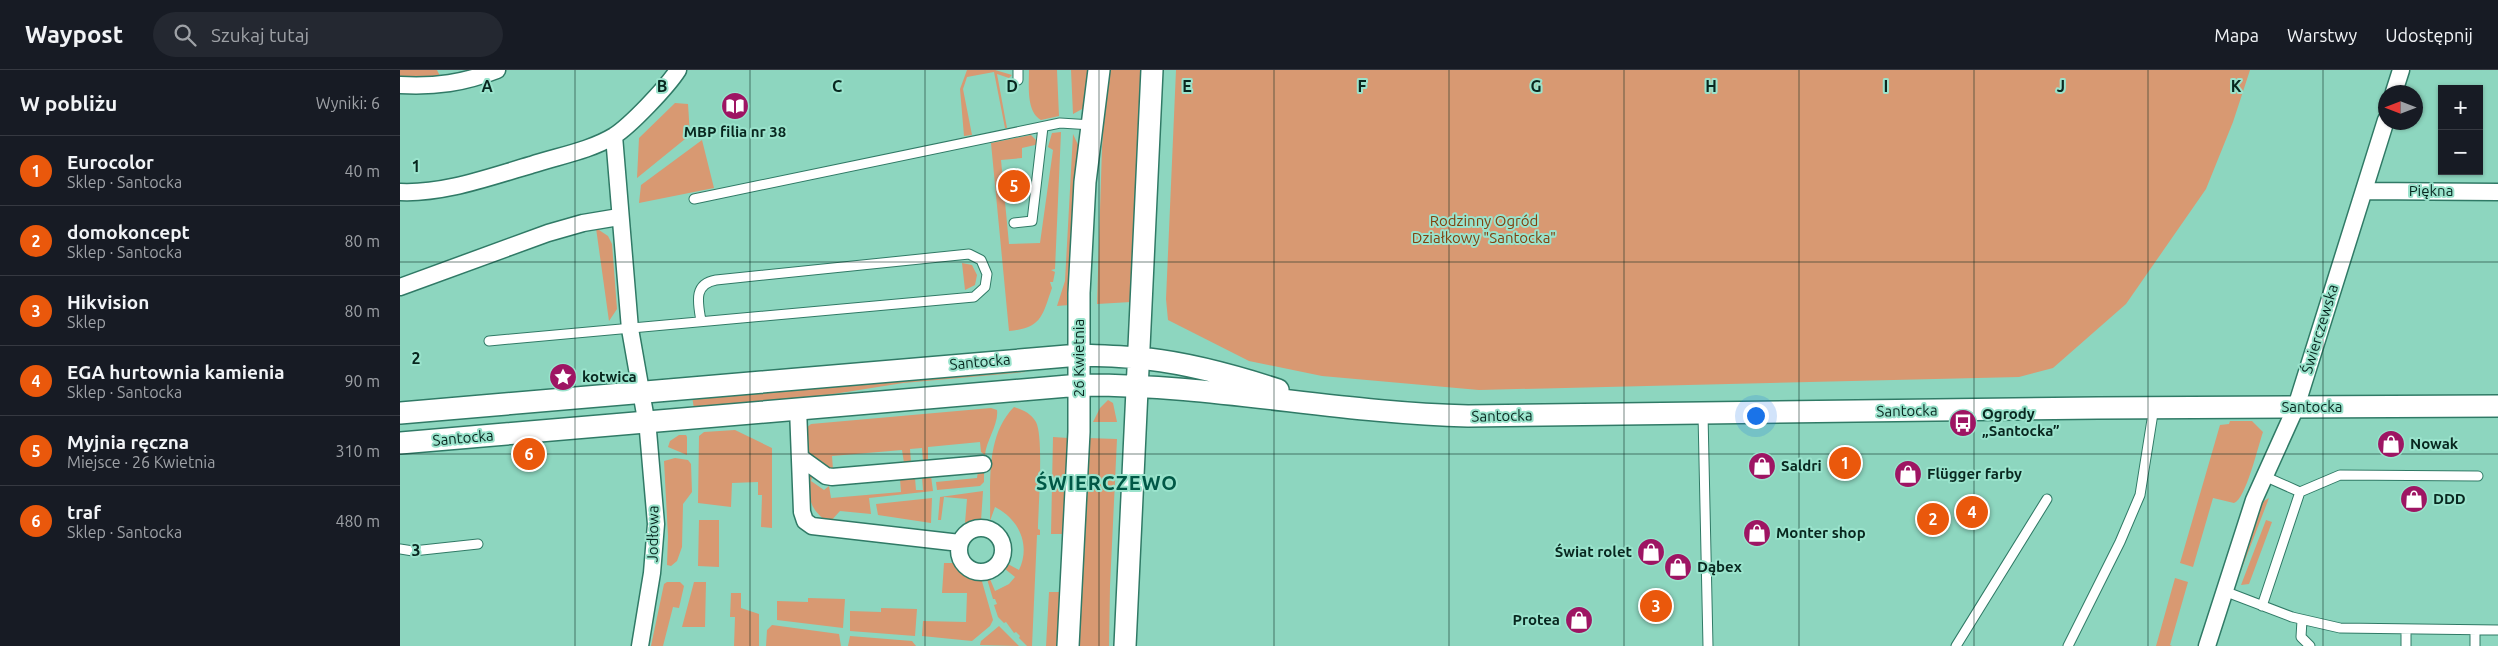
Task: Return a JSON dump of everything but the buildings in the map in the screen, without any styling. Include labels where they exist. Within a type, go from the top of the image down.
[{"type":"street","points":[[400,85],[446,85],[470,80],[497,70]]},
{"type":"street","points":[[400,192],[418,193],[458,186],[581,150],[614,136],[659,94],[678,70]]},
{"type":"street","name":"26 Kwietnia","points":[[1068,646],[1080,385],[1079,293],[1086,167],[1093,125],[1098,70]]},
{"type":"street","points":[[1125,646],[1152,70]]},
{"type":"street","points":[[2396,85],[2401,70]]},
{"type":"street","name":"Świerczewska","points":[[2207,646],[2264,476],[2296,407],[2383,130]]},
{"type":"street","points":[[614,136],[619,217],[630,329],[639,392],[646,422]]},
{"type":"street","name":"Piękna","points":[[2364,191],[2498,192]]},
{"type":"street","points":[[400,287],[548,233],[583,223],[619,217]]},
{"type":"street","name":"Santocka","points":[[400,413],[1079,355],[1138,358],[1227,374],[1316,403]]},
{"type":"street","name":"Santocka","points":[[400,443],[1080,385],[1137,385],[1386,412],[1446,416],[2154,407],[2498,406]]},
{"type":"street","points":[[798,408],[802,512],[805,521],[812,526],[960,543]]},
{"type":"street","name":"Jodłowa","points":[[640,646],[655,542],[654,500],[646,422]]},
{"type":"street","points":[[800,458],[832,477],[983,464]]},
{"type":"street","points":[[625,646],[631,646]]},
{"type":"lane","points":[[1018,70],[1018,80]]},
{"type":"lane","points":[[694,199],[1064,123],[1093,125]]},
{"type":"lane","points":[[1014,223],[1032,221],[1043,127]]},
{"type":"lane","points":[[489,341],[974,296],[985,287],[987,274],[981,260],[969,254],[708,281],[699,292],[701,321]]},
{"type":"lane","points":[[2068,646],[2120,542],[2140,495],[2154,407]]},
{"type":"lane","points":[[1703,414],[1708,646]]},
{"type":"lane","points":[[2264,476],[2300,492],[2340,475],[2478,476]]},
{"type":"lane","points":[[2262,606],[2300,492]]},
{"type":"lane","points":[[1956,646],[2047,499]]},
{"type":"lane","points":[[400,549],[413,551],[478,544]]},
{"type":"lane","points":[[2224,591],[2302,620],[2340,628],[2498,630]]},
{"type":"lane","points":[[2302,620],[2301,637],[2310,646]]},
{"type":"lane","points":[[2406,629],[2406,646]]},
{"type":"lane","points":[[2475,630],[2475,646]]},
{"type":"green space","points":[[400,70],[437,70],[442,80],[400,80]]},
{"type":"green space","points":[[967,70],[995,70],[1012,75],[1009,78],[997,74],[1007,128],[1005,128],[994,72],[967,77],[963,89],[972,135],[964,136],[960,89]]},
{"type":"green space","points":[[1029,70],[1057,70],[1059,116],[1041,120],[1036,116],[1029,98]]},
{"type":"green space","points":[[1071,70],[1089,70],[1084,108],[1073,114]]},
{"type":"green space","points":[[1107,70],[1142,70],[1131,302],[1097,304],[1102,148]]},
{"type":"green space","name":"Rodzinny Ogród Działkowy \"Santocka\"","points":[[1176,70],[2250,70],[2233,122],[2206,189],[2126,304],[2053,368],[2019,377],[1479,390],[1322,376],[1249,361],[1168,320],[1166,299]]},
{"type":"green space","points":[[675,103],[688,104],[690,135],[637,178],[639,138]]},
{"type":"green space","points":[[1061,132],[1055,269],[1051,270],[1055,272],[1053,282],[1050,282],[1052,288],[1039,319],[1028,327],[1009,331],[991,143],[1031,135],[1038,142],[1035,145],[1022,148],[1022,158],[1001,160],[1009,244],[1040,243],[1053,150],[1048,147],[1052,133]]},
{"type":"green space","points":[[1073,134],[1079,147],[1069,305],[1057,306],[1065,281]]},
{"type":"green space","points":[[702,140],[714,188],[639,203],[641,185]]},
{"type":"green space","points":[[596,228],[608,236],[612,244],[617,309],[609,321]]},
{"type":"green space","points":[[962,263],[972,265],[977,275],[975,285],[965,290]]},
{"type":"green space","points":[[1025,367],[1025,372],[903,383],[815,397],[694,409],[692,396]]},
{"type":"green space","points":[[1108,400],[1113,403],[1117,422],[1093,422],[1100,408]]},
{"type":"green space","points":[[1014,407],[1032,416],[1036,422],[1040,443],[1038,529],[1040,530],[1040,535],[1037,535],[1032,646],[1027,646],[1006,622],[1004,623],[998,617],[994,605],[997,604],[995,599],[993,599],[987,579],[990,579],[995,591],[1009,584],[1015,577],[1005,569],[1008,564],[1019,570],[1024,551],[1020,534],[1011,518],[995,507],[990,521],[990,476],[994,446],[998,432]]},
{"type":"green space","points":[[991,408],[997,410],[997,415],[985,455],[981,452],[980,442],[928,447],[928,460],[923,461],[922,448],[910,449],[911,462],[904,463],[902,450],[832,456],[833,470],[806,451],[806,428],[811,424]]},
{"type":"green space","points":[[2230,421],[2252,421],[2263,432],[2247,482],[2238,499],[2234,503],[2213,498],[2193,567],[2180,563],[2220,425],[2229,424]]},
{"type":"green space","points":[[735,430],[772,448],[772,528],[761,527],[762,495],[758,495],[758,482],[732,483],[731,507],[698,503],[699,436],[704,432]]},
{"type":"green space","points":[[679,435],[686,435],[687,437],[687,455],[668,447],[670,441]]},
{"type":"green space","points":[[1053,437],[1068,438],[1069,443],[1063,534],[1051,534]]},
{"type":"green space","points":[[1088,438],[1117,439],[1109,646],[1078,646]]},
{"type":"green space","points":[[675,458],[688,460],[691,464],[692,492],[683,504],[682,547],[677,561],[671,566],[667,565],[668,536],[664,461]]},
{"type":"green space","points":[[984,470],[984,482],[980,486],[937,490],[936,482],[977,478],[978,471]]},
{"type":"green space","points":[[808,472],[813,474],[811,481],[824,490],[829,486],[831,498],[901,492],[900,479],[915,478],[916,490],[923,490],[922,477],[931,476],[933,491],[869,498],[871,514],[840,511],[829,523],[813,507],[809,495]]},
{"type":"green space","points":[[983,491],[981,521],[965,523],[967,499],[944,497],[941,520],[938,520],[940,497]]},
{"type":"green space","points":[[932,498],[931,523],[878,515],[876,504]]},
{"type":"green space","points":[[2269,498],[2237,581],[2260,508],[2264,501]]},
{"type":"green space","points":[[699,520],[719,520],[719,567],[698,566]]},
{"type":"green space","points":[[2266,520],[2272,522],[2249,584],[2241,585]]},
{"type":"green space","points":[[944,563],[956,563],[968,575],[981,578],[993,620],[990,626],[972,641],[922,636],[923,621],[966,622],[967,593],[942,593]]},
{"type":"green space","points":[[2175,578],[2188,582],[2170,645],[2172,646],[2156,646]]},
{"type":"green space","points":[[667,582],[680,582],[684,586],[679,608],[673,607],[663,646],[651,646],[664,584]]},
{"type":"green space","points":[[694,582],[706,582],[705,627],[682,627]]},
{"type":"green space","points":[[1049,592],[1062,592],[1059,646],[1046,646]]},
{"type":"green space","points":[[731,593],[741,593],[741,608],[759,614],[759,646],[734,646],[735,617],[730,617]]},
{"type":"green space","points":[[808,598],[845,599],[843,628],[777,620],[777,601],[808,602]]},
{"type":"green space","points":[[881,608],[917,609],[915,636],[850,631],[850,611],[881,612]]},
{"type":"green space","points":[[772,625],[839,634],[841,646],[766,646],[767,630]]},
{"type":"green space","points":[[999,626],[1019,646],[980,645],[981,641]]},
{"type":"green space","points":[[850,636],[912,641],[916,646],[848,646]]},
{"type":"place","name":"MBP filia nr 38","points":[[735,106]]},
{"type":"place","name":"Myjnia ręczna","points":[[1014,186]]},
{"type":"place","name":"kotwica","points":[[563,377]]},
{"type":"place","name":"Ogrody „Santocka”","points":[[1963,423]]},
{"type":"place","name":"Nowak","points":[[2391,444]]},
{"type":"place","name":"traf","points":[[529,454]]},
{"type":"place","name":"Eurocolor","points":[[1845,463]]},
{"type":"place","name":"Saldri","points":[[1762,466]]},
{"type":"place","name":"Flügger farby","points":[[1908,474]]},
{"type":"place","name":"DDD","points":[[2414,499]]},
{"type":"place","name":"EGA hurtownia kamienia","points":[[1972,512]]},
{"type":"place","name":"domokoncept","points":[[1933,519]]},
{"type":"place","name":"Monter shop","points":[[1757,533]]},
{"type":"place","name":"Świat rolet","points":[[1651,552]]},
{"type":"place","name":"Dąbex","points":[[1678,567]]},
{"type":"place","name":"Hikvision","points":[[1656,606]]},
{"type":"place","name":"Protea","points":[[1579,620]]},
{"type":"district","name":"ŚWIERCZEWO","points":[[1107,483]]}]
